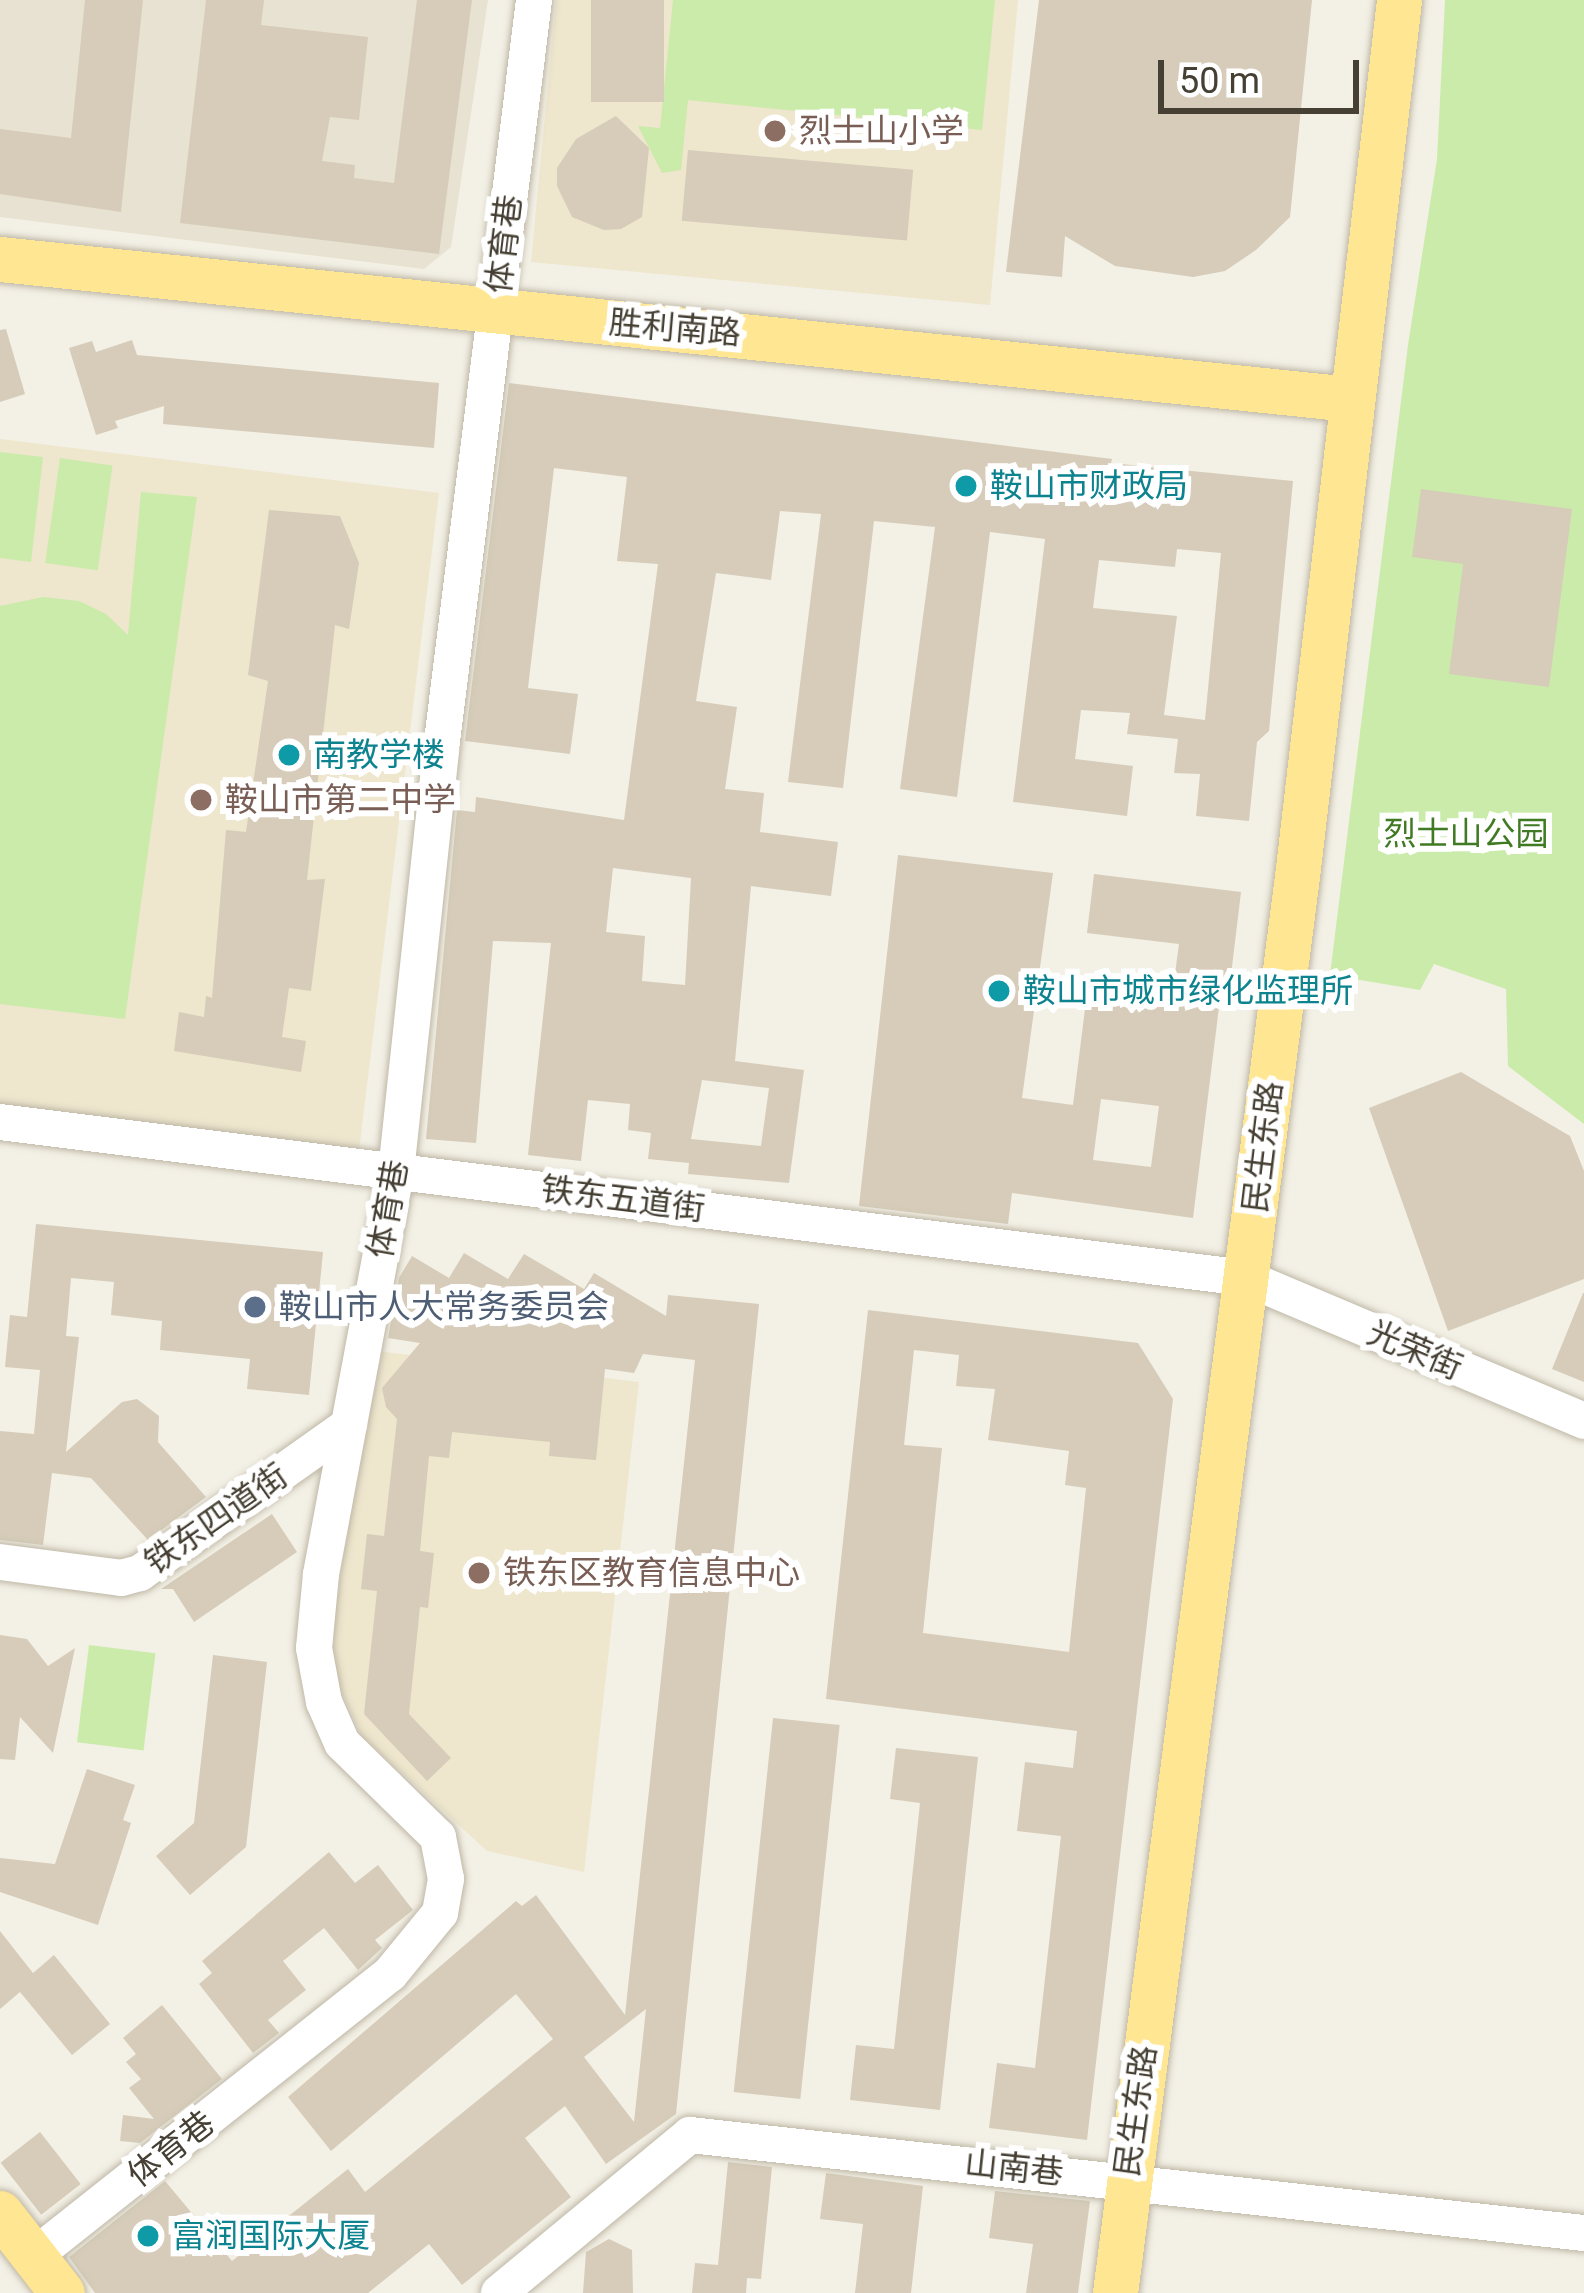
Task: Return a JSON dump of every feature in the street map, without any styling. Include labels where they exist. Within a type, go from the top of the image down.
[{"type":"main road","name":"民生东路","points":[[1115,2293],[1246,1278],[1399,0]]},
{"type":"main road","name":"胜利南路","points":[[0,259],[1349,399]]},
{"type":"main road","points":[[0,2213],[62,2293]]},
{"type":"street","name":"体育巷","points":[[34,2256],[390,1974],[440,1913],[446,1879],[438,1837],[342,1743],[324,1702],[316,1629],[396,1172],[441,748],[535,0]]},
{"type":"street","name":"铁东五道街","points":[[0,1123],[1246,1278]]},
{"type":"street","name":"光荣街","points":[[1246,1278],[1584,1421]]},
{"type":"street","name":"铁东四道街","points":[[0,1562],[121,1578],[140,1574],[350,1425]]},
{"type":"street","name":"山南巷","points":[[499,2293],[690,2135],[1584,2233]]},
{"type":"shaded area","points":[[0,0],[488,0],[451,247],[424,269],[0,217]]},
{"type":"shaded area","name":"烈士山小学","points":[[556,0],[1018,0],[990,305],[531,262]]},
{"type":"shaded area","name":"鞍山市第二中学","points":[[0,439],[439,493],[359,1151],[0,1107]]},
{"type":"shaded area","name":"铁东区教育信息中心","points":[[376,1351],[639,1382],[584,1872],[487,1851],[362,1736],[333,1673],[335,1612]]},
{"type":"green space","points":[[673,0],[995,0],[982,130],[688,100],[681,170],[662,173],[638,126],[660,128]]},
{"type":"green space","name":"烈士山公园","points":[[1445,0],[1584,0],[1584,1124],[1508,1066],[1506,989],[1434,964],[1420,990],[1330,975],[1408,345],[1437,159]]},
{"type":"green space","points":[[0,452],[43,457],[31,562],[0,558]]},
{"type":"green space","points":[[60,458],[112,465],[98,570],[45,563]]},
{"type":"green space","points":[[141,492],[197,497],[125,1019],[0,1004],[0,606],[43,597],[79,601],[106,614],[128,635]]},
{"type":"green space","points":[[89,1645],[156,1653],[144,1750],[77,1742]]},
{"type":"building","points":[[85,0],[143,0],[121,212],[0,194],[0,129],[71,138]]},
{"type":"building","points":[[206,0],[264,0],[261,25],[368,37],[359,120],[330,117],[322,161],[355,165],[354,178],[394,183],[417,0],[472,0],[439,254],[180,223]]},
{"type":"building","points":[[591,0],[664,0],[664,102],[591,102]]},
{"type":"building","points":[[1039,0],[1312,0],[1290,217],[1256,250],[1225,271],[1193,277],[1115,266],[1065,236],[1062,277],[1006,272]]},
{"type":"building","points":[[616,116],[649,148],[642,217],[621,229],[604,230],[572,217],[557,186],[557,168],[576,139]]},
{"type":"building","points":[[688,150],[913,170],[907,240],[682,221]]},
{"type":"building","points":[[6,329],[25,394],[0,402],[0,330]]},
{"type":"building","points":[[132,340],[137,355],[439,383],[434,448],[163,424],[164,406],[115,421],[118,428],[96,435],[69,348],[92,341],[96,352]]},
{"type":"building","points":[[509,383],[1112,459],[1111,463],[1293,481],[1269,731],[1257,742],[1249,821],[1196,816],[1200,774],[1174,773],[1178,739],[1127,734],[1130,713],[1081,710],[1075,759],[1133,766],[1127,816],[1013,802],[1045,539],[990,532],[957,797],[900,789],[935,527],[874,521],[843,788],[788,782],[821,514],[780,511],[771,580],[716,573],[696,701],[737,707],[725,789],[764,793],[760,832],[838,842],[831,896],[751,886],[735,1061],[804,1070],[789,1183],[688,1174],[689,1163],[648,1159],[651,1133],[628,1130],[630,1104],[588,1100],[581,1161],[528,1155],[551,943],[493,941],[476,1143],[426,1139],[457,810],[475,812],[476,797],[624,820],[658,564],[617,561],[627,477],[554,468],[528,688],[578,694],[570,754],[465,741]],"holes":[[[1177,549],[1221,553],[1205,720],[1164,715],[1177,616],[1093,608],[1099,560],[1175,567]],[[613,868],[691,878],[685,985],[642,981],[645,936],[606,932]],[[702,1080],[769,1088],[761,1146],[691,1139]]]},
{"type":"building","points":[[1421,489],[1572,509],[1549,687],[1449,674],[1463,564],[1412,557]]},
{"type":"building","name":"南教学楼","points":[[269,510],[340,516],[359,563],[349,629],[335,625],[307,880],[325,879],[311,991],[289,988],[282,1037],[306,1041],[301,1072],[174,1051],[179,1012],[204,1017],[206,996],[212,998],[226,830],[246,832],[268,681],[248,675]]},
{"type":"building","points":[[898,855],[1053,873],[1022,1098],[1073,1105],[1087,993],[1171,1003],[1179,944],[1087,933],[1094,874],[1241,892],[1228,1000],[1220,999],[1193,1218],[1012,1193],[1008,1224],[859,1206]],"holes":[[[1101,1099],[1159,1106],[1151,1167],[1093,1160]]]},
{"type":"building","points":[[1461,1072],[1570,1136],[1584,1171],[1584,1279],[1448,1331],[1369,1108]]},
{"type":"building","points":[[36,1224],[323,1252],[309,1395],[247,1389],[250,1359],[160,1350],[162,1321],[111,1315],[114,1282],[71,1278],[66,1336],[79,1337],[66,1452],[122,1402],[137,1399],[159,1416],[158,1442],[206,1497],[148,1540],[91,1478],[52,1473],[43,1545],[0,1540],[0,1431],[34,1434],[40,1370],[5,1367],[10,1315],[27,1317]]},
{"type":"building","points":[[464,1253],[508,1279],[524,1254],[584,1289],[594,1273],[666,1316],[668,1295],[759,1304],[676,2114],[606,2164],[565,2106],[525,2138],[571,2197],[462,2285],[429,2244],[368,2293],[95,2293],[69,2257],[165,2181],[232,2261],[348,2169],[365,2192],[553,2039],[516,1994],[331,2151],[288,2097],[516,1901],[522,1906],[536,1895],[625,2015],[695,1360],[643,1354],[634,1373],[605,1369],[596,1460],[549,1456],[550,1442],[452,1432],[449,1458],[429,1456],[420,1551],[434,1553],[428,1608],[420,1607],[409,1714],[451,1758],[427,1781],[364,1714],[377,1591],[361,1589],[367,1534],[384,1536],[397,1419],[386,1407],[382,1388],[420,1343],[388,1338],[399,1278],[412,1256],[449,1278]],"holes":[[[646,2009],[634,2122],[584,2057]]]},
{"type":"building","points":[[1584,1293],[1584,1382],[1552,1369]]},
{"type":"building","points":[[868,1310],[1138,1343],[1173,1399],[1087,2140],[989,2128],[997,2063],[1035,2068],[1061,1836],[1017,1831],[1025,1762],[1073,1768],[1077,1731],[826,1699]],"holes":[[[914,1350],[959,1355],[956,1386],[995,1389],[988,1440],[1069,1451],[1065,1485],[1086,1488],[1069,1652],[923,1633],[942,1448],[904,1445]]]},
{"type":"building","points":[[272,1514],[297,1552],[194,1622],[173,1589],[161,1589]]},
{"type":"building","points":[[0,1635],[27,1639],[48,1666],[75,1648],[53,1753],[20,1717],[15,1760],[0,1759]]},
{"type":"building","points":[[213,1655],[267,1662],[246,1847],[190,1895],[156,1856],[194,1823]]},
{"type":"building","points":[[773,1718],[840,1725],[800,2099],[734,2092]]},
{"type":"building","points":[[896,1748],[978,1757],[940,2110],[850,2100],[856,2045],[894,2049],[920,1803],[890,1799]]},
{"type":"building","points":[[87,1769],[135,1785],[123,1820],[131,1823],[98,1925],[0,1892],[0,1858],[55,1864]]},
{"type":"building","points":[[329,1852],[355,1883],[378,1865],[413,1910],[375,1940],[382,1948],[358,1970],[324,1928],[283,1961],[306,1990],[268,2020],[279,2033],[253,2053],[199,1984],[212,1973],[202,1961]]},
{"type":"building","points":[[0,1931],[33,1973],[54,1955],[110,2024],[72,2055],[20,1992],[0,2009]]},
{"type":"building","points":[[162,2005],[222,2079],[140,2143],[120,2141],[123,2115],[154,2119],[129,2088],[141,2079],[126,2062],[136,2054],[123,2038]]},
{"type":"building","points":[[40,2132],[81,2184],[41,2215],[1,2163]]},
{"type":"building","points":[[728,2162],[772,2167],[761,2279],[747,2278],[746,2293],[692,2293],[695,2263],[718,2265]]},
{"type":"building","points":[[826,2173],[923,2186],[911,2293],[855,2293],[863,2224],[820,2219]]},
{"type":"building","points":[[995,2191],[1090,2201],[1078,2293],[1026,2293],[1033,2244],[989,2238]]},
{"type":"building","points":[[609,2239],[632,2250],[633,2293],[583,2293],[586,2252]]},
{"type":"place","name":"烈士山小学","points":[[775,131]]},
{"type":"place","name":"鞍山市财政局","points":[[966,486]]},
{"type":"place","name":"南教学楼","points":[[289,755]]},
{"type":"place","name":"鞍山市第二中学","points":[[201,800]]},
{"type":"place","name":"鞍山市城市绿化监理所","points":[[999,991]]},
{"type":"place","name":"鞍山市人大常务委员会","points":[[255,1307]]},
{"type":"place","name":"铁东区教育信息中心","points":[[479,1573]]},
{"type":"place","name":"富润国际大厦","points":[[148,2236]]}]
